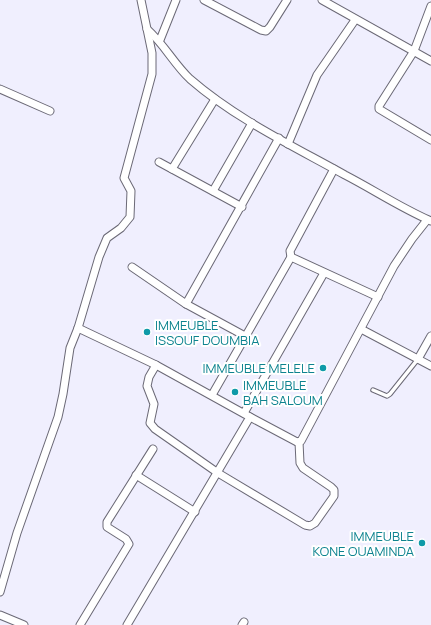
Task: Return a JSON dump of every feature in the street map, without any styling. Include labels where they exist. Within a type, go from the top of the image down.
[{"type":"street","points":[[0,592],[17,533],[58,417],[70,348],[78,328],[98,257],[107,238],[122,228],[130,217],[131,191],[124,178],[152,74],[152,53],[141,0]]},
{"type":"street","points":[[160,40],[176,0]]},
{"type":"street","points":[[204,0],[261,30],[266,31],[287,0]]},
{"type":"street","points":[[322,0],[355,20],[431,61]]},
{"type":"street","points":[[431,6],[414,51],[379,109],[431,140]]},
{"type":"street","points":[[288,144],[317,75],[355,20]]},
{"type":"street","points":[[147,29],[160,40],[180,70],[215,99],[252,123],[379,196],[429,220],[398,261],[299,442],[300,463],[303,468],[331,486],[334,490],[334,496],[315,523],[310,526],[305,525],[218,474],[155,429],[150,423],[154,404],[147,386],[149,377],[156,365]]},
{"type":"street","points":[[0,89],[50,111]]},
{"type":"street","points":[[172,169],[215,99]]},
{"type":"street","points":[[213,191],[252,123]]},
{"type":"street","points":[[186,304],[242,207],[279,138]]},
{"type":"street","points":[[159,162],[242,207]]},
{"type":"street","points":[[212,395],[291,257],[290,251],[334,169]]},
{"type":"street","points":[[291,257],[378,297]]},
{"type":"street","points":[[132,267],[186,304],[245,336]]},
{"type":"street","points":[[127,625],[218,474],[247,415],[324,273]]},
{"type":"street","points":[[78,328],[156,365],[299,442]]},
{"type":"street","points":[[361,329],[431,366]]},
{"type":"street","points":[[418,359],[431,336]]},
{"type":"street","points":[[80,625],[129,544],[126,539],[106,525],[153,449]]},
{"type":"street","points":[[136,475],[195,512]]},
{"type":"street","points":[[0,615],[24,625]]},
{"type":"lane","points":[[373,390],[387,396],[390,394],[418,359]]},
{"type":"place","name":"IMMEUBLE ISSOUF DOUMBIA","points":[[147,332]]},
{"type":"place","name":"IMMEUBLE MELELE","points":[[323,368]]},
{"type":"place","name":"IMMEUBLE BAH SALOUM","points":[[235,392]]},
{"type":"place","name":"IMMEUBLE KONE OUAMINDA","points":[[422,543]]}]
